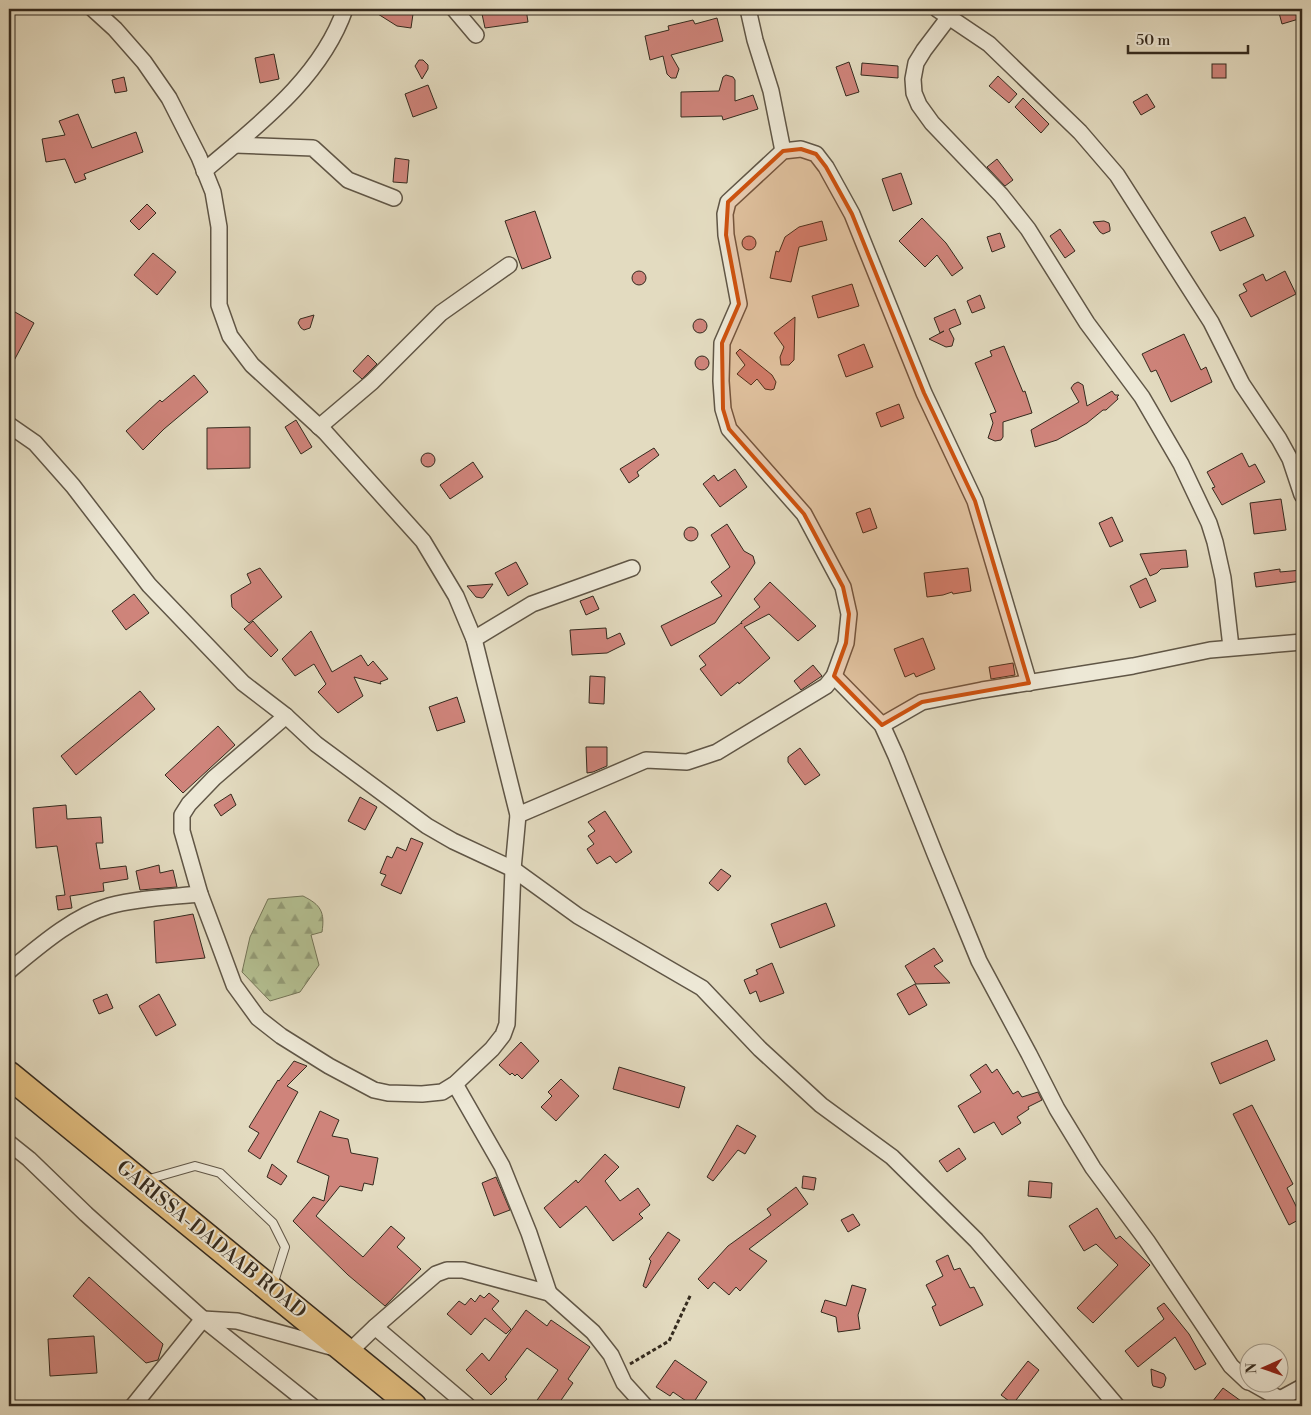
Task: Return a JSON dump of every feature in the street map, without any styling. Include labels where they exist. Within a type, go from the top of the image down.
[{"type":"highway","name":"GARISSA-DADAAB ROAD","points":[[9,1075],[413,1406]]},
{"type":"street","points":[[93,9],[115,29],[144,62],[169,98],[199,157],[213,192],[219,227],[219,305],[230,336],[252,365],[319,427],[423,541],[456,596],[474,638],[518,816],[513,869],[507,1024],[503,1034],[492,1048],[455,1084],[442,1092],[422,1094],[388,1093],[374,1090],[329,1066],[281,1036],[258,1018],[234,985],[200,894],[182,831],[182,815],[189,804],[214,778],[286,716]]},
{"type":"street","points":[[204,171],[269,115],[305,78],[322,55],[339,25],[345,9]]},
{"type":"street","points":[[454,9],[476,35]]},
{"type":"street","points":[[748,9],[755,40],[771,91],[783,151]]},
{"type":"street","points":[[1231,647],[1223,578],[1215,542],[1209,523],[1181,464],[1142,397],[1087,323],[1028,229],[1000,195],[932,123],[919,105],[914,93],[913,79],[916,64],[943,13],[990,44],[1080,132],[1117,175],[1211,322],[1242,384],[1279,439],[1290,459],[1302,495]]},
{"type":"street","points":[[235,145],[313,148],[348,180],[394,198]]},
{"type":"street","points":[[518,816],[646,760],[687,762],[717,752],[826,686],[834,676],[846,644],[849,614],[843,587],[804,514],[729,429],[723,409],[721,381],[722,343],[739,304],[726,235],[726,208],[728,202],[783,151],[801,149],[816,154],[826,167],[852,214],[924,392],[975,501],[1029,683]]},
{"type":"street","points":[[319,427],[372,382],[441,313],[509,265]]},
{"type":"street","points":[[9,425],[35,443],[73,486],[149,585],[242,683],[286,716],[316,744],[427,826],[461,845],[513,869],[578,916],[702,988],[760,1049],[821,1105],[892,1157],[976,1240],[1117,1406]]},
{"type":"street","points":[[474,638],[532,604],[632,568]]},
{"type":"street","points":[[882,725],[922,702],[1133,666],[1210,650],[1302,642]]},
{"type":"street","points":[[834,676],[882,725],[979,961],[1030,1054],[1057,1109],[1093,1168],[1147,1241],[1231,1366],[1238,1372]]},
{"type":"street","points":[[9,971],[58,933],[94,912],[109,906],[135,901],[200,894]]},
{"type":"street","points":[[455,1084],[502,1166],[529,1233],[549,1293]]},
{"type":"street","points":[[9,1143],[29,1159],[86,1214],[202,1319],[312,1406]]},
{"type":"street","points":[[202,1319],[237,1321],[349,1352],[436,1274],[447,1270],[470,1272],[549,1293],[592,1332],[611,1356],[624,1383],[645,1406]]},
{"type":"street","points":[[133,1406],[202,1319]]},
{"type":"street","points":[[375,1327],[468,1406]]},
{"type":"street","points":[[1264,1392],[1278,1402],[1302,1387]]},
{"type":"lane","points":[[140,1182],[195,1166],[220,1173],[273,1223],[285,1247],[272,1289]]},
{"type":"path","points":[[618,1371],[669,1341],[691,1294]]},
{"type":"highlighted area","points":[[801,149],[816,154],[826,167],[852,214],[924,393],[975,501],[1029,683],[922,702],[882,725],[834,676],[846,643],[849,614],[843,587],[804,514],[729,429],[723,409],[722,343],[739,304],[726,235],[728,202],[783,151]]},
{"type":"green space","points":[[303,896],[318,906],[322,914],[322,932],[311,935],[319,965],[300,992],[270,1001],[242,972],[250,937],[268,899]]},
{"type":"building","points":[[370,9],[413,14],[411,28],[397,26]]},
{"type":"building","points":[[504,9],[526,9],[528,22],[485,28],[482,14],[504,11]]},
{"type":"building","points":[[1278,9],[1302,9],[1302,18],[1282,24]]},
{"type":"building","points":[[717,18],[723,41],[671,55],[679,69],[676,78],[671,78],[667,74],[663,56],[650,60],[645,36],[669,30],[668,26],[693,20],[695,24]]},
{"type":"building","points":[[274,54],[279,79],[260,83],[255,58]]},
{"type":"building","points":[[419,60],[423,60],[428,65],[428,69],[422,79],[415,66]]},
{"type":"building","points":[[849,62],[859,92],[846,96],[836,67]]},
{"type":"building","points":[[862,63],[898,66],[898,78],[861,75]]},
{"type":"building","points":[[1212,64],[1226,64],[1226,78],[1212,78]]},
{"type":"building","points":[[726,75],[733,77],[735,80],[735,101],[753,95],[758,109],[723,120],[722,116],[681,117],[681,92],[719,91],[723,77]]},
{"type":"building","points":[[998,76],[1017,94],[1009,103],[989,86]]},
{"type":"building","points":[[124,77],[127,91],[115,93],[112,80]]},
{"type":"building","points":[[428,85],[437,108],[413,117],[405,94]]},
{"type":"building","points":[[1147,94],[1155,107],[1141,115],[1133,102]]},
{"type":"building","points":[[1023,98],[1049,124],[1041,133],[1015,107]]},
{"type":"building","points":[[78,114],[92,148],[136,132],[143,152],[84,174],[86,179],[75,183],[65,159],[46,162],[42,139],[65,135],[59,121]]},
{"type":"building","points":[[395,158],[409,160],[407,183],[393,182]]},
{"type":"building","points":[[997,159],[1013,180],[1005,186],[987,167]]},
{"type":"building","points":[[901,173],[912,204],[893,211],[882,179]]},
{"type":"building","points":[[147,204],[156,213],[139,230],[130,221]]},
{"type":"building","points":[[535,211],[551,258],[522,269],[505,221]]},
{"type":"building","points":[[1245,217],[1254,236],[1220,251],[1211,232]]},
{"type":"building","points":[[922,218],[946,243],[963,268],[952,276],[937,255],[925,267],[899,241]]},
{"type":"building","points":[[822,221],[827,240],[799,247],[791,282],[770,278],[776,251],[779,252],[785,237],[799,227]]},
{"type":"building","points":[[1104,221],[1109,223],[1110,231],[1103,234],[1093,222]]},
{"type":"building","points":[[1060,229],[1075,251],[1065,258],[1050,236]]},
{"type":"building","points":[[1000,233],[1005,247],[992,252],[987,237]]},
{"type":"building","points":[[749,236],[754,238],[756,243],[754,248],[749,250],[744,248],[742,243],[744,238]]},
{"type":"building","points":[[153,253],[176,272],[157,295],[134,275]]},
{"type":"building","points":[[639,271],[644,273],[646,278],[644,283],[639,285],[634,283],[632,278],[634,273]]},
{"type":"building","points":[[1285,271],[1296,294],[1251,317],[1239,295],[1247,291],[1243,284],[1263,274],[1266,281]]},
{"type":"building","points":[[852,284],[859,306],[818,318],[812,296]]},
{"type":"building","points":[[980,295],[985,308],[972,313],[967,301]]},
{"type":"building","points":[[955,309],[961,324],[949,329],[954,339],[952,346],[946,347],[929,339],[944,331],[940,333],[934,318]]},
{"type":"building","points":[[15,312],[34,323],[9,370],[9,323]]},
{"type":"building","points":[[314,315],[310,328],[304,330],[301,328],[298,323],[300,319]]},
{"type":"building","points":[[795,317],[794,360],[789,365],[781,365],[780,357],[784,347],[774,333]]},
{"type":"building","points":[[700,319],[705,321],[707,326],[705,331],[700,333],[695,331],[693,326],[695,321]]},
{"type":"building","points":[[1184,334],[1201,370],[1206,367],[1212,382],[1171,402],[1156,370],[1151,372],[1142,354]]},
{"type":"building","points":[[864,344],[873,367],[846,377],[838,355]]},
{"type":"building","points":[[1004,346],[1023,392],[1025,391],[1032,413],[1003,422],[1003,437],[1001,440],[995,441],[988,438],[993,423],[990,414],[996,412],[975,363],[992,356],[990,351]]},
{"type":"building","points":[[740,349],[772,375],[776,382],[774,389],[765,389],[757,379],[751,385],[737,374],[745,365],[736,353]]},
{"type":"building","points":[[368,355],[377,364],[362,379],[353,371]]},
{"type":"building","points":[[702,356],[707,358],[709,363],[707,368],[702,370],[697,368],[695,363],[697,358]]},
{"type":"building","points":[[194,375],[208,392],[164,429],[143,450],[126,431],[160,400],[162,402]]},
{"type":"building","points":[[1078,382],[1083,385],[1087,406],[1112,391],[1115,395],[1119,395],[1118,399],[1087,423],[1057,440],[1035,447],[1031,430],[1079,402],[1071,388]]},
{"type":"building","points":[[899,404],[904,418],[881,427],[876,413]]},
{"type":"building","points":[[296,420],[312,447],[301,454],[285,427]]},
{"type":"building","points":[[250,427],[250,468],[207,469],[207,428]]},
{"type":"building","points":[[654,448],[659,455],[637,472],[639,476],[629,483],[620,469]]},
{"type":"building","points":[[428,453],[433,455],[435,460],[433,465],[428,467],[423,465],[421,460],[423,455]]},
{"type":"building","points":[[1242,453],[1249,467],[1255,464],[1265,482],[1222,505],[1212,488],[1215,487],[1207,472]]},
{"type":"building","points":[[473,462],[483,477],[450,499],[440,485]]},
{"type":"building","points":[[735,469],[747,487],[720,507],[703,484],[714,475],[718,481]]},
{"type":"building","points":[[1281,499],[1286,530],[1254,534],[1250,503]]},
{"type":"building","points":[[870,508],[877,528],[863,533],[856,513]]},
{"type":"building","points":[[1112,517],[1123,541],[1110,547],[1099,523]]},
{"type":"building","points":[[727,524],[744,551],[753,556],[755,563],[715,623],[671,646],[661,626],[722,596],[711,582],[730,567],[711,535]]},
{"type":"building","points":[[691,527],[696,529],[698,534],[696,539],[691,541],[686,539],[684,534],[686,529]]},
{"type":"building","points":[[1186,550],[1188,567],[1161,569],[1150,576],[1140,554]]},
{"type":"building","points":[[516,562],[528,584],[508,596],[495,573]]},
{"type":"building","points":[[260,568],[282,597],[249,623],[232,607],[231,595],[251,583],[247,574]]},
{"type":"building","points":[[968,568],[971,591],[953,594],[952,592],[927,597],[924,573]]},
{"type":"building","points":[[1280,569],[1280,572],[1302,570],[1302,581],[1256,587],[1254,573]]},
{"type":"building","points":[[1146,578],[1156,601],[1140,608],[1130,586]]},
{"type":"building","points":[[770,582],[816,626],[798,641],[769,614],[744,627],[770,658],[739,684],[738,682],[721,696],[700,669],[706,665],[699,656],[742,624],[741,622],[760,607],[754,599]]},
{"type":"building","points":[[493,584],[482,598],[476,597],[467,586]]},
{"type":"building","points":[[134,594],[149,613],[126,630],[112,611]]},
{"type":"building","points":[[593,596],[599,609],[586,615],[580,601]]},
{"type":"building","points":[[253,621],[278,650],[271,657],[244,629]]},
{"type":"building","points":[[606,628],[607,639],[620,633],[625,644],[607,653],[572,655],[570,630]]},
{"type":"building","points":[[311,631],[332,672],[361,655],[368,666],[373,661],[388,679],[380,682],[381,684],[354,677],[363,696],[338,713],[318,692],[326,684],[314,664],[295,676],[282,659]]},
{"type":"building","points":[[923,638],[935,669],[916,677],[914,673],[905,677],[894,649]]},
{"type":"building","points":[[1013,663],[1015,675],[991,679],[989,667]]},
{"type":"building","points":[[813,665],[822,676],[801,690],[794,681]]},
{"type":"building","points":[[590,676],[605,677],[604,704],[589,703]]},
{"type":"building","points":[[140,691],[155,709],[76,775],[61,756]]},
{"type":"building","points":[[457,697],[465,722],[437,731],[429,707]]},
{"type":"building","points":[[218,726],[235,745],[183,793],[165,775]]},
{"type":"building","points":[[586,747],[607,747],[607,766],[587,773]]},
{"type":"building","points":[[800,748],[820,775],[805,785],[788,762],[788,757]]},
{"type":"building","points":[[231,794],[236,805],[221,816],[214,805]]},
{"type":"building","points":[[360,797],[377,807],[365,830],[348,821]]},
{"type":"building","points":[[66,805],[67,819],[101,817],[103,843],[96,843],[100,869],[126,866],[128,879],[103,883],[104,891],[70,896],[72,908],[58,910],[56,896],[65,895],[57,846],[36,848],[33,808]]},
{"type":"building","points":[[605,811],[632,852],[616,863],[610,856],[597,864],[587,849],[594,844],[588,836],[595,831],[588,822]]},
{"type":"building","points":[[411,838],[423,843],[401,894],[381,885],[386,875],[380,873],[387,856],[392,858],[397,847],[406,851]]},
{"type":"building","points":[[159,865],[160,873],[173,870],[177,887],[140,890],[136,871]]},
{"type":"building","points":[[721,869],[731,876],[718,891],[709,883]]},
{"type":"building","points":[[826,903],[835,926],[780,948],[771,924]]},
{"type":"building","points":[[193,914],[205,958],[156,963],[154,921]]},
{"type":"building","points":[[934,948],[943,961],[934,966],[950,983],[916,984],[905,966]]},
{"type":"building","points":[[772,963],[784,993],[760,1002],[756,991],[750,994],[744,980],[758,974],[756,970]]},
{"type":"building","points":[[915,984],[927,1005],[909,1015],[897,994]]},
{"type":"building","points":[[107,994],[113,1008],[99,1014],[93,1000]]},
{"type":"building","points":[[159,994],[176,1025],[156,1036],[139,1006]]},
{"type":"building","points":[[1267,1040],[1275,1060],[1220,1084],[1211,1063]]},
{"type":"building","points":[[521,1042],[539,1061],[522,1079],[517,1074],[515,1076],[512,1073],[510,1075],[499,1065]]},
{"type":"building","points":[[294,1061],[307,1066],[287,1086],[298,1092],[260,1159],[248,1151],[259,1133],[249,1127],[278,1080]]},
{"type":"building","points":[[986,1064],[992,1073],[997,1069],[1013,1094],[1018,1091],[1022,1097],[1038,1092],[1042,1100],[1028,1107],[1029,1109],[1017,1117],[1021,1123],[1002,1135],[994,1122],[974,1133],[958,1106],[981,1092],[970,1075]]},
{"type":"building","points":[[619,1067],[685,1087],[679,1108],[613,1089]]},
{"type":"building","points":[[561,1079],[579,1096],[556,1121],[541,1107],[552,1096],[548,1092]]},
{"type":"building","points":[[1252,1105],[1293,1184],[1287,1188],[1302,1218],[1289,1225],[1233,1114]]},
{"type":"building","points":[[320,1111],[339,1120],[332,1136],[348,1139],[351,1153],[378,1158],[373,1185],[364,1183],[362,1191],[340,1186],[316,1216],[363,1257],[391,1226],[405,1238],[397,1247],[421,1269],[385,1306],[348,1275],[293,1221],[313,1197],[324,1201],[329,1176],[297,1162]]},
{"type":"building","points":[[737,1125],[756,1136],[745,1154],[738,1150],[713,1181],[707,1177]]},
{"type":"building","points":[[959,1148],[966,1159],[947,1172],[939,1161]]},
{"type":"building","points":[[605,1154],[619,1167],[605,1181],[620,1201],[638,1188],[650,1205],[639,1214],[643,1218],[613,1241],[586,1206],[560,1228],[544,1208],[576,1180],[578,1183]]},
{"type":"building","points":[[272,1164],[287,1176],[281,1185],[267,1177]]},
{"type":"building","points":[[803,1176],[816,1178],[814,1190],[802,1188]]},
{"type":"building","points":[[496,1177],[510,1210],[494,1216],[482,1183]]},
{"type":"building","points":[[1029,1181],[1052,1183],[1051,1198],[1028,1196]]},
{"type":"building","points":[[796,1187],[808,1204],[749,1249],[767,1261],[740,1291],[736,1287],[729,1295],[714,1282],[708,1289],[698,1279],[728,1246],[771,1215],[767,1209]]},
{"type":"building","points":[[1097,1208],[1116,1239],[1120,1236],[1150,1265],[1093,1323],[1077,1308],[1118,1265],[1096,1244],[1084,1251],[1069,1226]]},
{"type":"building","points":[[853,1214],[860,1225],[848,1232],[841,1220]]},
{"type":"building","points":[[668,1232],[680,1240],[646,1288],[643,1286],[651,1261],[649,1259]]},
{"type":"building","points":[[948,1255],[954,1270],[960,1268],[970,1288],[974,1287],[983,1305],[940,1326],[932,1307],[936,1305],[926,1285],[943,1276],[936,1261]]},
{"type":"building","points":[[89,1277],[163,1344],[158,1360],[146,1363],[73,1296]]},
{"type":"building","points":[[852,1285],[866,1289],[858,1315],[860,1329],[838,1332],[836,1317],[821,1312],[825,1300],[846,1306]]},
{"type":"building","points":[[489,1293],[499,1301],[492,1309],[511,1329],[506,1334],[485,1318],[471,1335],[447,1314],[459,1301],[465,1305],[471,1298],[475,1302],[480,1295],[484,1298]]},
{"type":"building","points":[[1164,1303],[1189,1334],[1206,1364],[1195,1370],[1175,1337],[1138,1367],[1125,1351],[1164,1319],[1157,1308]]},
{"type":"building","points":[[526,1310],[547,1326],[551,1320],[590,1347],[568,1379],[573,1383],[557,1406],[533,1406],[558,1370],[527,1348],[505,1377],[507,1379],[491,1395],[466,1370],[482,1353],[489,1361]]},
{"type":"building","points":[[94,1336],[97,1373],[50,1376],[48,1339]]},
{"type":"building","points":[[675,1360],[707,1382],[692,1405],[673,1392],[670,1396],[656,1387]]},
{"type":"building","points":[[1028,1361],[1039,1370],[1013,1404],[1001,1395]]},
{"type":"building","points":[[1151,1369],[1164,1374],[1166,1378],[1164,1386],[1161,1388],[1153,1386]]},
{"type":"building","points":[[1223,1388],[1248,1406],[1209,1406]]}]
